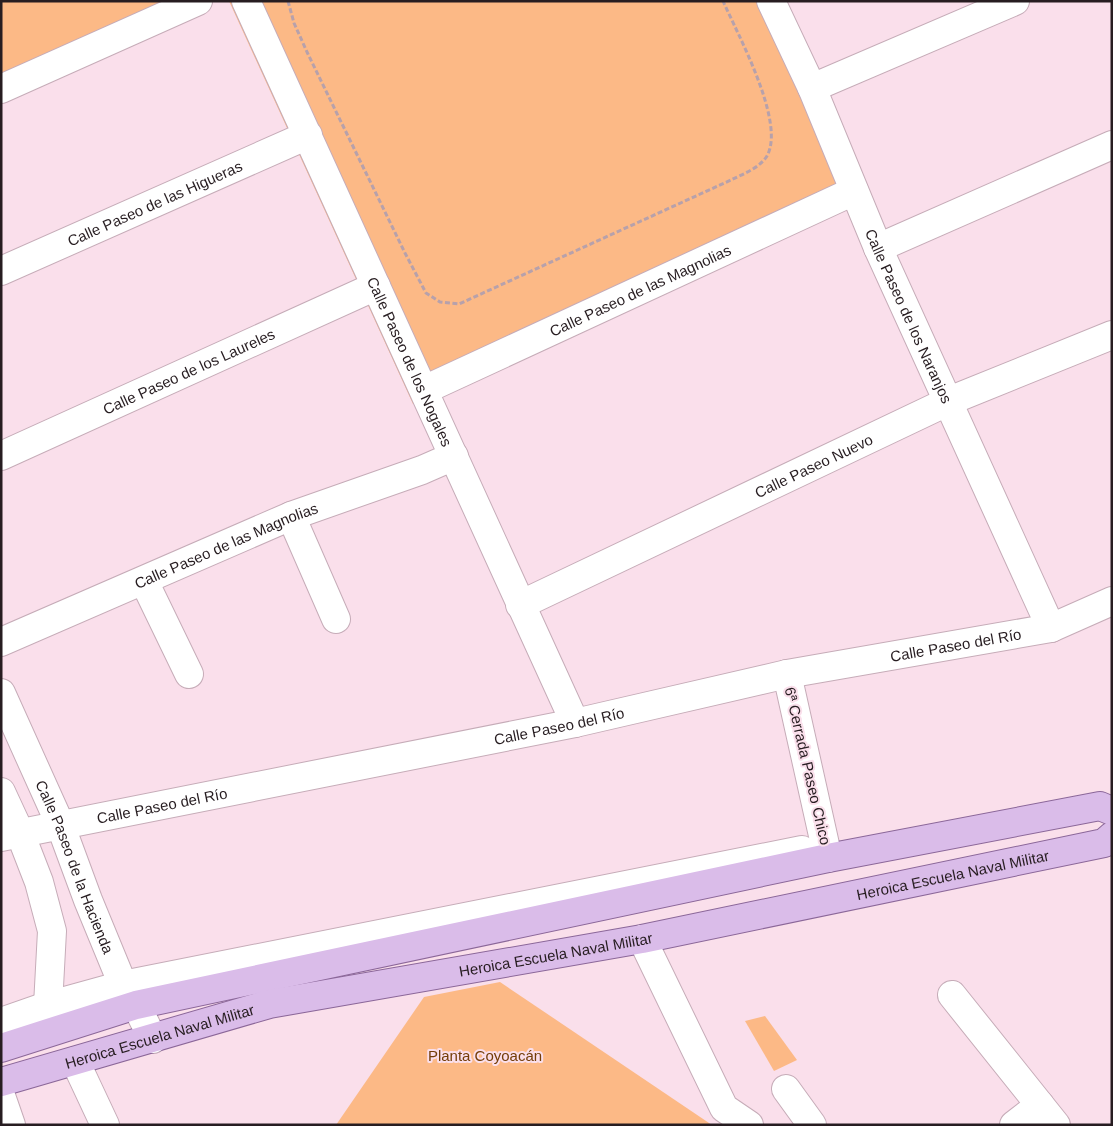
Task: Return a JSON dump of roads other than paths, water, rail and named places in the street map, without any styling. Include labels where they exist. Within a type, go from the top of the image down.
[{"type":"main road","name":"Heroica Escuela Naval Militar","points":[[1,1048],[46,1034],[130,995],[827,852],[1100,806],[1112,811]]},
{"type":"main road","name":"Heroica Escuela Naval Militar","points":[[1,1082],[269,1004],[642,939],[1104,843],[1112,836]]},
{"type":"street","points":[[1,89],[198,1]]},
{"type":"street","name":"Calle Paseo de los Nogales","points":[[246,1],[575,722]]},
{"type":"street","name":"Calle Paseo de los Naranjos","points":[[771,1],[812,88],[878,248],[1051,628]]},
{"type":"street","points":[[812,88],[1015,1]]},
{"type":"street","name":"Calle Paseo de las Higueras","points":[[1,271],[308,135]]},
{"type":"street","points":[[878,248],[1112,145]]},
{"type":"street","name":"Calle Paseo de las Magnolias","points":[[424,390],[854,191]]},
{"type":"street","name":"Calle Paseo de los Laureles","points":[[1,456],[376,286]]},
{"type":"street","name":"Calle Paseo Nuevo","points":[[520,605],[949,401],[1112,335]]},
{"type":"street","name":"Calle Paseo de las Magnolias","points":[[1,642],[291,516],[422,470],[454,456]]},
{"type":"street","points":[[291,516],[336,619]]},
{"type":"street","points":[[144,581],[189,674]]},
{"type":"street","name":"Calle Paseo del Río","points":[[11,835],[575,722],[787,674],[1051,628],[1112,601]]},
{"type":"street","name":"6ª Cerrada Paseo Chico","points":[[787,674],[827,852]]},
{"type":"street","name":"Calle Paseo de la Hacienda","points":[[1,693],[60,824],[88,900],[130,995],[153,1039]]},
{"type":"street","points":[[1,792],[11,835],[39,882],[52,931],[46,1034]]},
{"type":"street","points":[[642,939],[724,1108],[749,1125]]},
{"type":"street","points":[[952,994],[1048,1115],[1014,1125]]},
{"type":"street","name":"Heroica Escuela Naval Militar","points":[[1,1022],[47,1006],[130,995]]},
{"type":"street","points":[[75,1061],[105,1125]]},
{"type":"street","points":[[786,1089],[812,1125]]},
{"type":"street","points":[[1,1096],[11,1125]]},
{"type":"park label","name":"Planta Coyoacán","points":[[485,1055]]}]
